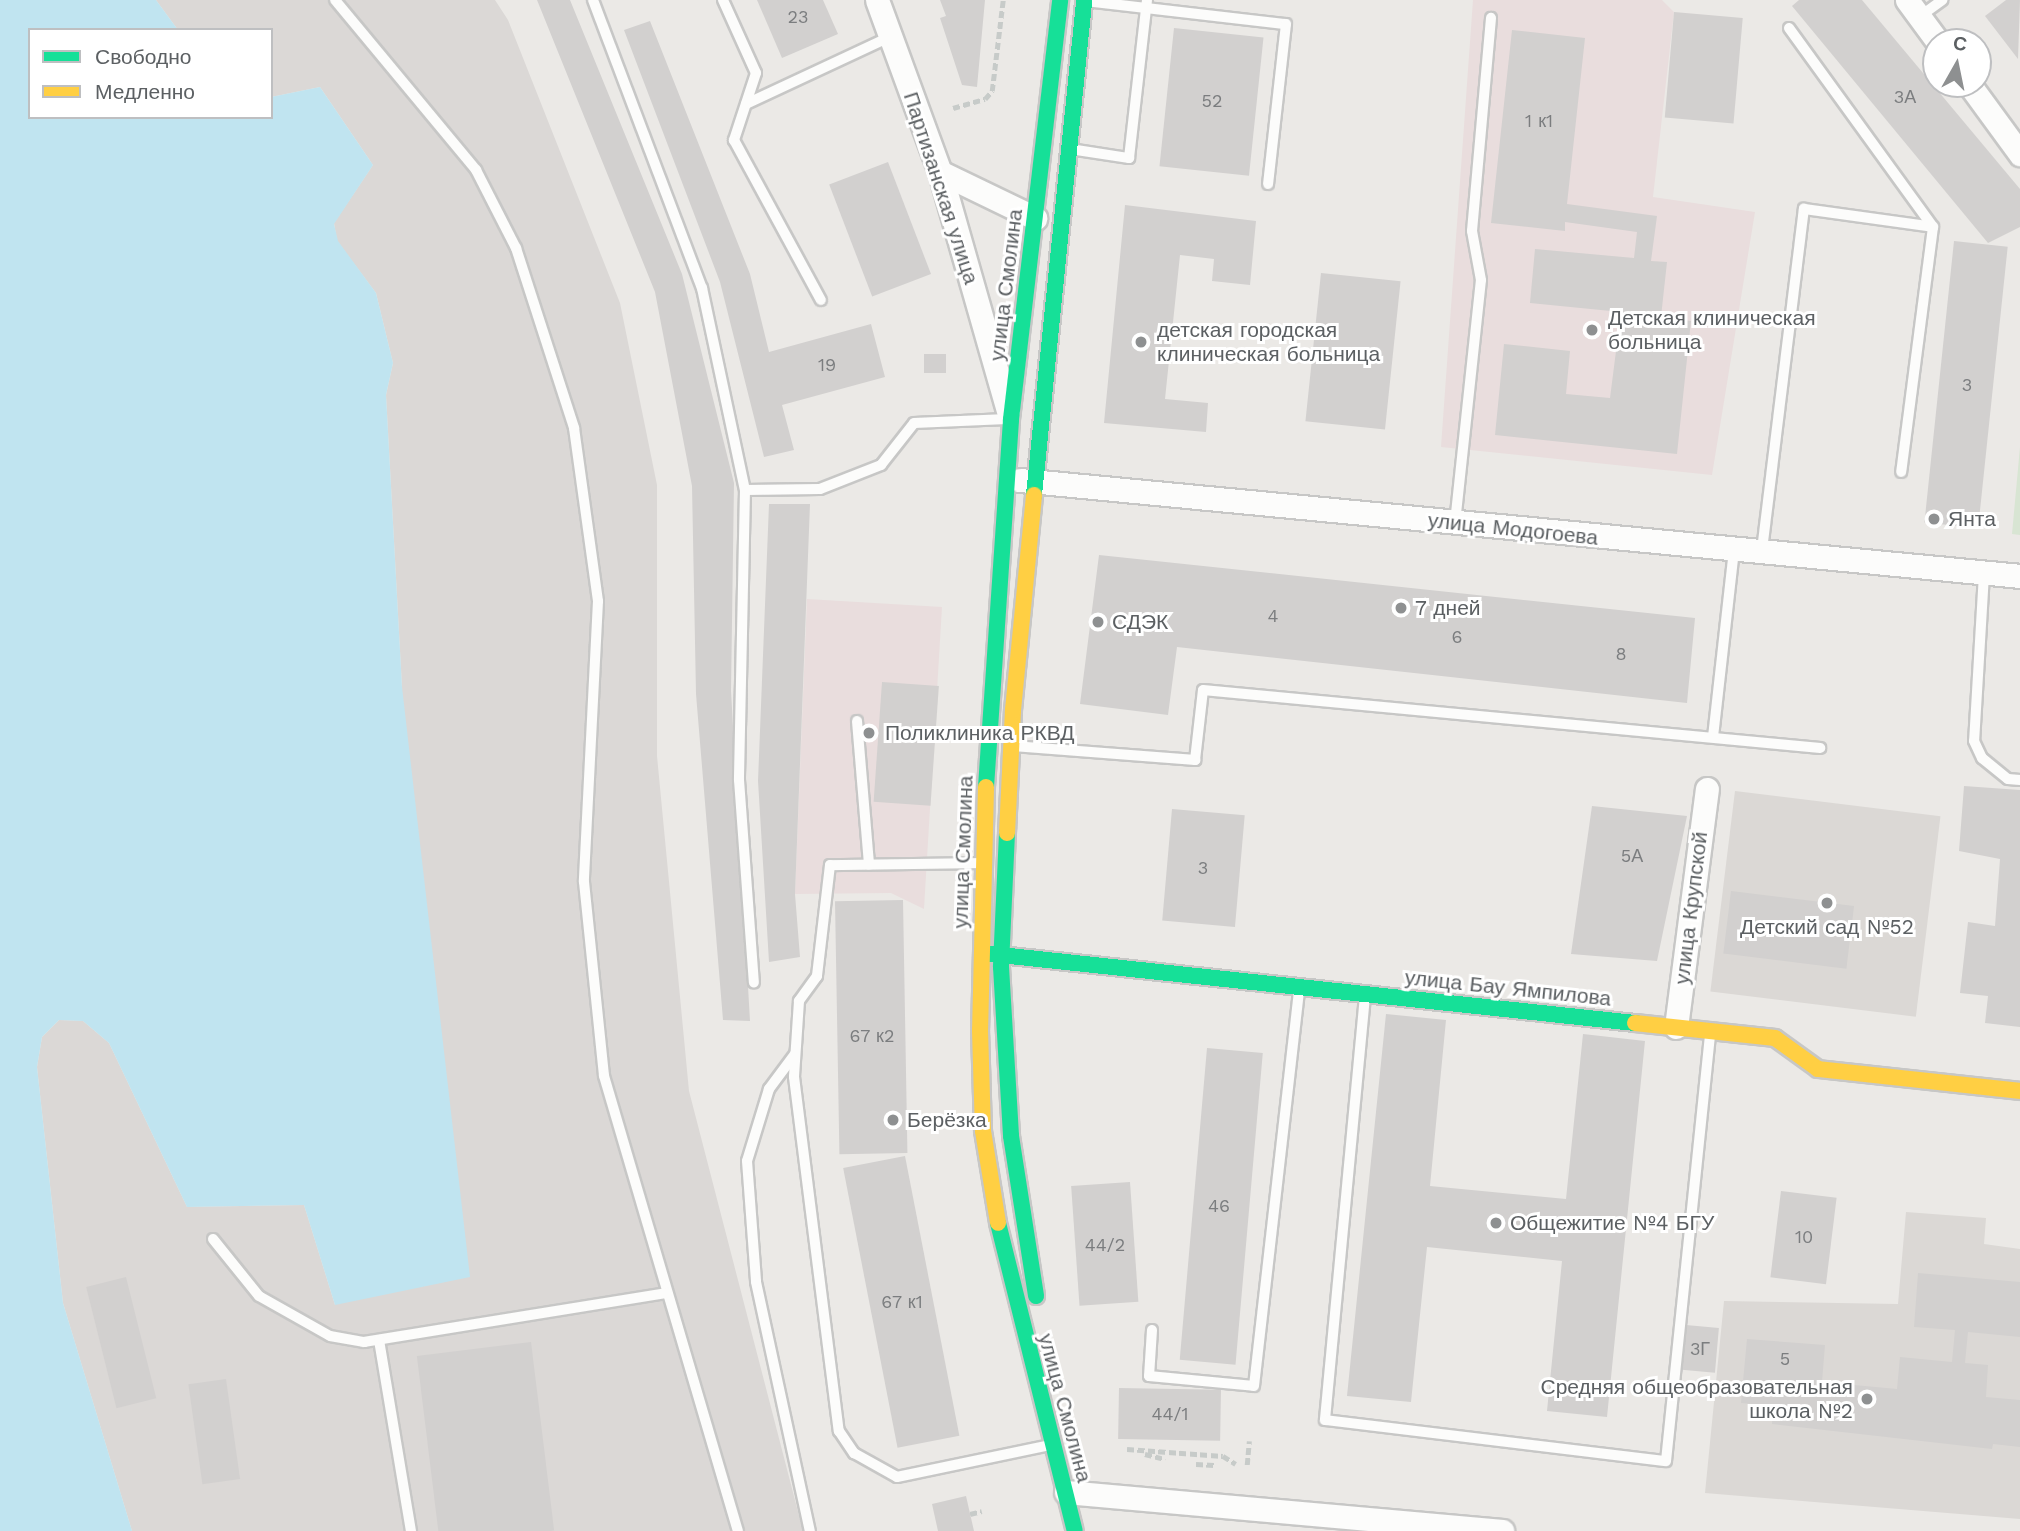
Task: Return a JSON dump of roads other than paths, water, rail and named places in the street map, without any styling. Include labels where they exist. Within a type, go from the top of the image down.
[{"type":"main road","name":"улица Смолина","points":[[1059,0],[1011,419],[989,744],[981,953],[983,1131],[1016,1308],[1053,1444],[1081,1493],[1075,1531]]},
{"type":"main road","points":[[1041,1315],[1031,1276],[1011,1136],[1001,955],[1011,746],[1034,482],[1084,0]]},
{"type":"main road","name":"улица Бау Ямпилова","points":[[981,953],[1775,1038],[1818,1069],[2020,1091]]},
{"type":"street","name":"Партизанская улица","points":[[877,0],[940,173],[1011,419]]},
{"type":"street","points":[[1913,8],[1928,28]]},
{"type":"street","points":[[1979,98],[2020,154]]},
{"type":"street","points":[[940,173],[1035,218]]},
{"type":"street","name":"улица Модогоева","points":[[1007,479],[2020,576]]},
{"type":"street","name":"улица Крупской","points":[[1676,1027],[1707,789]]},
{"type":"street","points":[[1081,1493],[1502,1531]]},
{"type":"lane","points":[[335,0],[476,170],[516,248],[574,428],[598,601],[583,882],[604,1076],[738,1531]]},
{"type":"lane","points":[[593,0],[702,288],[745,490],[739,780],[754,982]]},
{"type":"lane","points":[[723,0],[756,73],[734,140],[821,300]]},
{"type":"lane","points":[[1076,0],[1146,4],[1286,24],[1268,184]]},
{"type":"lane","points":[[1913,8],[1942,0]]},
{"type":"lane","points":[[1043,145],[1129,158],[1146,4]]},
{"type":"lane","points":[[1455,523],[1481,280],[1472,231],[1491,18]]},
{"type":"lane","points":[[1789,28],[1933,227],[1901,472]]},
{"type":"lane","points":[[746,104],[890,37]]},
{"type":"lane","points":[[1762,550],[1804,209],[1933,227]]},
{"type":"lane","points":[[745,490],[820,489],[844,480],[881,465],[914,423],[1011,419]]},
{"type":"lane","points":[[1713,737],[1734,550]]},
{"type":"lane","points":[[1984,574],[1974,741],[1982,758],[2008,779],[2020,780]]},
{"type":"lane","points":[[989,744],[1195,760],[1203,690],[1820,748]]},
{"type":"lane","points":[[857,721],[869,865]]},
{"type":"lane","points":[[983,863],[830,865],[817,976],[799,1001],[794,1077],[839,1431],[846,1442],[854,1453],[897,1477],[1053,1444]]},
{"type":"lane","points":[[1152,1331],[1149,1376],[1254,1387],[1299,986]]},
{"type":"lane","points":[[1365,993],[1325,1420],[1666,1461],[1710,1031]]},
{"type":"lane","points":[[795,1055],[769,1089],[747,1161],[756,1282],[810,1531]]},
{"type":"lane","points":[[213,1239],[259,1296],[330,1336],[364,1342],[667,1293]]},
{"type":"lane","points":[[379,1340],[411,1531]]},
{"type":"water","points":[[0,0],[156,0],[177,28],[28,28],[28,119],[273,119],[273,97],[320,87],[373,165],[334,224],[338,241],[376,293],[393,363],[386,395],[402,687],[470,1277],[335,1305],[304,1205],[187,1207],[109,1043],[83,1021],[59,1020],[42,1037],[37,1067],[63,1303],[132,1531],[0,1531]]},
{"type":"place","name":"Детская клиническая больница","points":[[1592,330]]},
{"type":"place","name":"детская городская клиническая больница","points":[[1141,342]]},
{"type":"place","name":"Янта","points":[[1934,519]]},
{"type":"place","name":"7 дней","points":[[1401,608]]},
{"type":"place","name":"СДЭК","points":[[1098,622]]},
{"type":"place","name":"Поликлиника РКВД","points":[[869,733]]},
{"type":"place","name":"Детский сад №52","points":[[1827,903]]},
{"type":"place","name":"Берёзка","points":[[893,1120]]},
{"type":"place","name":"Общежитие №4 БГУ","points":[[1496,1223]]},
{"type":"place","name":"Средняя общеобразовательная школа №2","points":[[1867,1399]]}]
